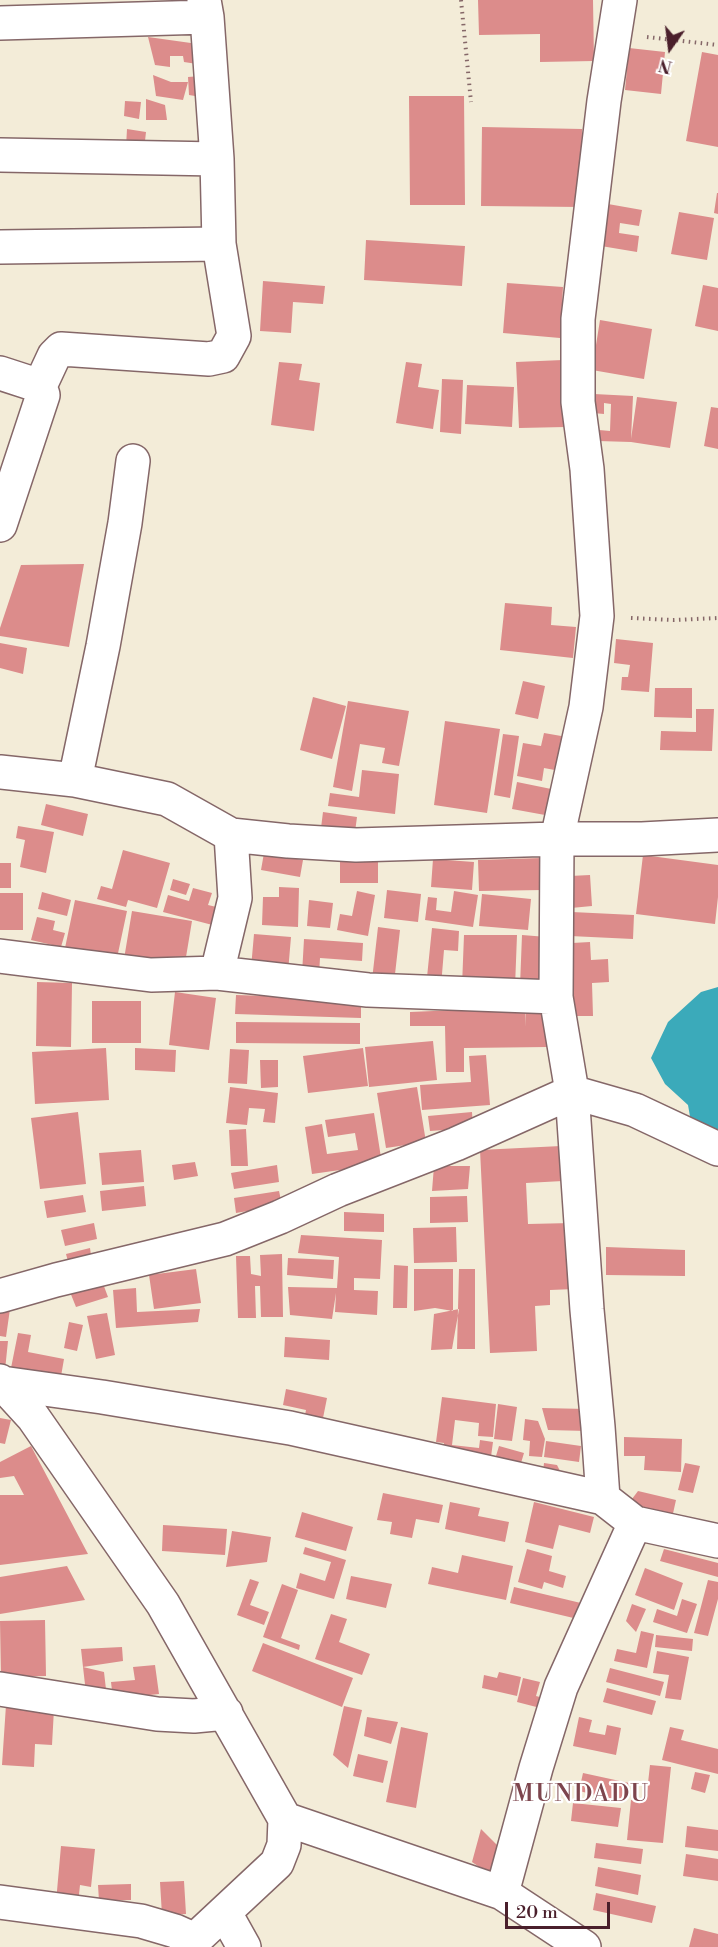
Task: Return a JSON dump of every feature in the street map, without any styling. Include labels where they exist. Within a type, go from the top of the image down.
[{"type":"street","points":[[603,1497],[572,1092],[556,997],[557,839],[586,707],[597,616],[587,468],[578,402],[578,319],[604,102],[620,0]]},
{"type":"street","points":[[0,22],[205,8],[217,159],[219,244],[234,336],[224,356],[208,359],[61,349],[54,356],[40,386],[43,395],[12,452],[0,525]]},
{"type":"street","points":[[0,155],[217,159]]},
{"type":"street","points":[[0,246],[219,244]]},
{"type":"street","points":[[0,373],[40,386]]},
{"type":"street","points":[[75,780],[105,635],[125,523],[133,461]]},
{"type":"street","points":[[0,772],[75,780],[167,799],[231,836],[356,845],[642,839],[718,835]]},
{"type":"street","points":[[217,973],[235,898],[231,836]]},
{"type":"street","points":[[0,956],[151,975],[217,973],[368,990],[556,997]]},
{"type":"street","points":[[0,1296],[225,1239],[338,1190],[456,1144],[572,1092],[635,1110],[718,1149]]},
{"type":"street","points":[[1,1382],[290,1428],[603,1497],[635,1523],[718,1541]]},
{"type":"street","points":[[0,1902],[141,1921],[175,1930],[191,1943],[277,1863],[284,1845],[285,1819],[163,1604],[33,1417],[1,1382]]},
{"type":"street","points":[[502,1893],[561,1687],[635,1523]]},
{"type":"street","points":[[0,1689],[157,1714],[194,1716],[226,1713]]},
{"type":"street","points":[[285,1819],[502,1893],[584,1947]]},
{"type":"street","points":[[225,1913],[244,1947]]},
{"type":"path","points":[[461,0],[471,102]]},
{"type":"path","points":[[615,33],[718,45]]},
{"type":"path","points":[[597,616],[673,620],[718,618]]},
{"type":"water","points":[[718,987],[718,1157],[692,1128],[688,1105],[665,1084],[651,1058],[668,1022],[701,992]]},
{"type":"building","points":[[478,0],[593,0],[594,61],[540,62],[540,34],[479,35]]},
{"type":"building","points":[[148,37],[198,44],[197,64],[184,62],[183,56],[170,56],[170,67],[155,65]]},
{"type":"building","points":[[629,48],[665,52],[661,94],[625,90]]},
{"type":"building","points":[[702,52],[718,55],[718,147],[686,141]]},
{"type":"building","points":[[153,75],[171,82],[188,82],[183,100],[156,96]]},
{"type":"building","points":[[201,76],[201,97],[189,95],[188,77]]},
{"type":"building","points":[[409,96],[464,96],[465,205],[410,205]]},
{"type":"building","points":[[146,99],[165,105],[167,120],[146,120]]},
{"type":"building","points":[[125,101],[141,102],[139,119],[124,116]]},
{"type":"building","points":[[482,127],[582,129],[581,207],[481,206]]},
{"type":"building","points":[[127,129],[146,132],[144,150],[126,147]]},
{"type":"building","points":[[718,193],[718,214],[714,213]]},
{"type":"building","points":[[608,204],[642,210],[639,226],[620,223],[619,233],[639,236],[637,252],[601,246]]},
{"type":"building","points":[[679,212],[714,218],[707,260],[671,254]]},
{"type":"building","points":[[366,240],[465,246],[462,286],[364,280]]},
{"type":"building","points":[[263,281],[325,286],[323,304],[293,302],[291,333],[260,331]]},
{"type":"building","points":[[507,283],[563,287],[560,338],[503,333]]},
{"type":"building","points":[[703,285],[718,288],[718,331],[695,326]]},
{"type":"building","points":[[600,320],[652,329],[644,379],[592,370]]},
{"type":"building","points":[[563,360],[565,427],[519,428],[516,362]]},
{"type":"building","points":[[279,362],[302,364],[299,380],[320,383],[314,431],[271,425]]},
{"type":"building","points":[[406,362],[422,364],[418,387],[439,390],[433,429],[396,423]]},
{"type":"building","points":[[442,379],[463,380],[461,434],[440,432]]},
{"type":"building","points":[[467,385],[514,387],[512,427],[465,424]]},
{"type":"building","points":[[594,394],[633,396],[631,439],[637,397],[677,402],[670,448],[631,442],[598,441],[599,430],[610,431],[611,404],[604,403],[604,414],[593,413]]},
{"type":"building","points":[[711,407],[718,408],[718,449],[704,446]]},
{"type":"building","points":[[84,564],[69,647],[0,636],[0,628],[21,565]]},
{"type":"building","points":[[505,603],[552,607],[551,625],[576,627],[573,658],[500,650]]},
{"type":"building","points":[[616,639],[653,643],[649,692],[621,690],[622,677],[628,677],[630,665],[614,663]]},
{"type":"building","points":[[0,643],[27,648],[23,674],[0,668]]},
{"type":"building","points":[[523,681],[545,686],[538,719],[515,714]]},
{"type":"building","points":[[655,688],[692,688],[692,718],[654,717]]},
{"type":"building","points":[[313,697],[346,706],[332,759],[300,750]]},
{"type":"building","points":[[348,701],[409,711],[399,766],[382,763],[385,748],[360,744],[352,791],[333,787]]},
{"type":"building","points":[[696,709],[714,709],[712,751],[660,750],[661,731],[696,732]]},
{"type":"building","points":[[445,721],[500,729],[487,813],[434,805]]},
{"type":"building","points":[[544,733],[567,737],[560,771],[544,768],[542,781],[517,776],[523,743],[541,746]]},
{"type":"building","points":[[503,734],[519,736],[510,798],[494,795]]},
{"type":"building","points":[[362,770],[399,774],[395,814],[328,806],[330,793],[359,797]]},
{"type":"building","points":[[517,782],[561,791],[556,817],[512,809]]},
{"type":"building","points":[[46,804],[88,814],[83,836],[41,825]]},
{"type":"building","points":[[323,812],[357,817],[355,832],[321,828]]},
{"type":"building","points":[[18,826],[54,832],[46,873],[20,867],[25,840],[16,838]]},
{"type":"building","points":[[123,850],[170,863],[157,908],[128,900],[126,907],[97,899],[101,886],[112,889]]},
{"type":"building","points":[[264,853],[303,860],[300,877],[261,870]]},
{"type":"building","points":[[643,855],[718,865],[715,924],[636,914]]},
{"type":"building","points":[[542,858],[543,890],[479,891],[478,860]]},
{"type":"building","points":[[340,859],[378,860],[378,883],[340,883]]},
{"type":"building","points":[[433,859],[474,862],[472,890],[431,887]]},
{"type":"building","points":[[0,863],[11,863],[11,888],[0,888]]},
{"type":"building","points":[[590,875],[592,906],[571,908],[570,876]]},
{"type":"building","points":[[173,879],[190,884],[186,895],[170,890]]},
{"type":"building","points":[[279,887],[299,888],[298,927],[262,925],[263,897],[279,897]]},
{"type":"building","points":[[193,888],[212,893],[208,905],[225,909],[220,927],[163,912],[168,895],[189,901]]},
{"type":"building","points":[[387,890],[421,894],[418,922],[384,918]]},
{"type":"building","points":[[357,891],[375,895],[368,936],[337,930],[340,914],[352,916]]},
{"type":"building","points":[[454,891],[478,895],[473,927],[425,920],[428,897],[437,898],[436,910],[451,912]]},
{"type":"building","points":[[42,892],[71,900],[67,916],[38,909]]},
{"type":"building","points":[[0,893],[23,893],[23,930],[0,930]]},
{"type":"building","points":[[482,894],[531,899],[528,930],[479,926]]},
{"type":"building","points":[[75,900],[127,911],[117,958],[65,948]]},
{"type":"building","points":[[309,900],[333,903],[330,928],[307,926]]},
{"type":"building","points":[[132,911],[192,921],[184,969],[124,959]]},
{"type":"building","points":[[572,912],[634,915],[633,939],[570,936]]},
{"type":"building","points":[[37,917],[55,921],[53,930],[65,933],[61,947],[31,940]]},
{"type":"building","points":[[378,927],[400,930],[394,983],[372,980]]},
{"type":"building","points":[[432,928],[459,931],[458,951],[444,950],[441,986],[426,987]]},
{"type":"building","points":[[254,934],[291,937],[288,972],[251,968]]},
{"type":"building","points":[[464,935],[517,935],[515,987],[462,986]]},
{"type":"building","points":[[522,935],[547,937],[545,987],[520,986]]},
{"type":"building","points":[[304,939],[363,943],[362,961],[320,958],[319,975],[302,974]]},
{"type":"building","points":[[590,942],[591,960],[608,959],[609,982],[592,983],[593,1016],[574,1016],[572,943]]},
{"type":"building","points":[[37,982],[72,983],[71,1047],[36,1046]]},
{"type":"building","points":[[175,992],[216,998],[209,1050],[169,1045]]},
{"type":"building","points":[[236,995],[361,999],[361,1018],[235,1014]]},
{"type":"building","points":[[525,999],[526,1027],[526,1004],[545,1004],[547,1047],[464,1048],[464,1072],[446,1072],[445,1026],[410,1026],[410,1012],[504,1008]]},
{"type":"building","points":[[92,1001],[141,1001],[141,1043],[92,1043]]},
{"type":"building","points":[[236,1022],[360,1023],[360,1044],[236,1043]]},
{"type":"building","points":[[433,1041],[437,1080],[369,1087],[365,1047]]},
{"type":"building","points":[[106,1048],[109,1100],[35,1104],[32,1052]]},
{"type":"building","points":[[135,1048],[176,1050],[175,1072],[135,1070]]},
{"type":"building","points":[[363,1048],[368,1086],[308,1093],[303,1056]]},
{"type":"building","points":[[230,1049],[249,1050],[247,1084],[228,1083]]},
{"type":"building","points":[[486,1055],[490,1105],[422,1110],[420,1085],[471,1082],[469,1056]]},
{"type":"building","points":[[260,1060],[278,1060],[278,1087],[261,1088]]},
{"type":"building","points":[[230,1087],[278,1093],[275,1123],[263,1122],[265,1109],[249,1108],[247,1125],[226,1123]]},
{"type":"building","points":[[417,1087],[426,1142],[386,1148],[377,1093]]},
{"type":"building","points":[[78,1112],[86,1184],[40,1189],[31,1118]]},
{"type":"building","points":[[472,1112],[473,1128],[430,1131],[428,1116]]},
{"type":"building","points":[[374,1113],[382,1164],[312,1174],[305,1127],[322,1124],[327,1154],[358,1150],[355,1133],[328,1137],[325,1120]]},
{"type":"building","points":[[246,1129],[248,1166],[231,1166],[229,1130]]},
{"type":"building","points":[[561,1146],[563,1181],[526,1183],[528,1224],[572,1223],[575,1289],[550,1290],[550,1305],[535,1306],[537,1351],[490,1353],[480,1150]]},
{"type":"building","points":[[141,1150],[144,1182],[102,1185],[99,1153]]},
{"type":"building","points":[[195,1162],[198,1176],[174,1180],[172,1165]]},
{"type":"building","points":[[277,1165],[279,1182],[234,1189],[231,1173]]},
{"type":"building","points":[[434,1166],[470,1166],[468,1189],[432,1191]]},
{"type":"building","points":[[144,1186],[146,1206],[102,1211],[100,1191]]},
{"type":"building","points":[[279,1191],[282,1205],[236,1213],[234,1198]]},
{"type":"building","points":[[83,1195],[86,1212],[47,1218],[44,1201]]},
{"type":"building","points":[[467,1196],[468,1222],[430,1223],[430,1197]]},
{"type":"building","points":[[344,1212],[384,1214],[384,1232],[344,1231]]},
{"type":"building","points":[[94,1223],[97,1239],[65,1246],[61,1230]]},
{"type":"building","points":[[456,1227],[457,1262],[414,1263],[413,1228]]},
{"type":"building","points":[[301,1235],[382,1240],[380,1279],[354,1278],[354,1290],[378,1291],[377,1315],[335,1312],[336,1293],[332,1319],[290,1315],[288,1287],[337,1288],[339,1257],[298,1253]]},
{"type":"building","points":[[606,1247],[685,1250],[685,1276],[606,1275]]},
{"type":"building","points":[[90,1248],[91,1255],[70,1269],[66,1254]]},
{"type":"building","points":[[282,1254],[283,1317],[261,1317],[260,1286],[255,1286],[256,1318],[238,1318],[236,1256],[250,1256],[251,1274],[261,1276],[260,1255]]},
{"type":"building","points":[[288,1258],[334,1260],[333,1279],[287,1275]]},
{"type":"building","points":[[394,1265],[408,1266],[407,1308],[393,1308]]},
{"type":"building","points":[[196,1269],[201,1303],[154,1309],[149,1275]]},
{"type":"building","points":[[414,1269],[453,1269],[453,1311],[435,1308],[414,1311]]},
{"type":"building","points":[[459,1269],[475,1269],[475,1349],[457,1349]]},
{"type":"building","points":[[102,1281],[108,1297],[76,1307],[70,1292]]},
{"type":"building","points":[[136,1288],[137,1312],[200,1309],[198,1322],[116,1328],[113,1290]]},
{"type":"building","points":[[0,1307],[10,1309],[6,1337],[0,1336]]},
{"type":"building","points":[[459,1309],[452,1349],[431,1350],[434,1314]]},
{"type":"building","points":[[107,1313],[115,1355],[96,1359],[87,1316]]},
{"type":"building","points":[[69,1322],[83,1325],[77,1351],[64,1348]]},
{"type":"building","points":[[18,1333],[31,1335],[28,1352],[64,1359],[60,1382],[10,1373]]},
{"type":"building","points":[[285,1337],[330,1340],[329,1360],[284,1357]]},
{"type":"building","points":[[0,1341],[8,1341],[5,1370],[0,1369]]},
{"type":"building","points":[[286,1389],[327,1398],[321,1428],[303,1424],[306,1410],[283,1405]]},
{"type":"building","points":[[442,1397],[496,1404],[493,1437],[478,1436],[479,1423],[455,1420],[452,1445],[479,1448],[480,1440],[493,1442],[490,1464],[442,1457],[444,1443],[436,1442]]},
{"type":"building","points":[[498,1404],[517,1407],[512,1441],[494,1439]]},
{"type":"building","points":[[542,1408],[587,1409],[587,1431],[548,1430]]},
{"type":"building","points":[[0,1418],[11,1420],[5,1444],[0,1443]]},
{"type":"building","points":[[525,1419],[538,1421],[545,1439],[542,1457],[529,1456],[530,1441],[523,1440]]},
{"type":"building","points":[[624,1437],[682,1439],[681,1472],[644,1470],[645,1456],[624,1456]]},
{"type":"building","points":[[546,1441],[581,1446],[579,1462],[544,1457]]},
{"type":"building","points":[[31,1446],[88,1554],[0,1565],[0,1495],[24,1495],[14,1476],[0,1478],[0,1462]]},
{"type":"building","points":[[499,1446],[524,1453],[518,1473],[493,1466]]},
{"type":"building","points":[[544,1463],[557,1465],[561,1473],[542,1481]]},
{"type":"building","points":[[685,1463],[700,1466],[693,1493],[678,1490]]},
{"type":"building","points":[[638,1491],[676,1500],[672,1518],[622,1505],[624,1498],[632,1499]]},
{"type":"building","points":[[383,1493],[443,1505],[439,1523],[416,1519],[412,1538],[390,1534],[392,1522],[377,1520]]},
{"type":"building","points":[[450,1502],[480,1508],[478,1516],[509,1522],[505,1542],[445,1529]]},
{"type":"building","points":[[534,1502],[594,1517],[590,1533],[559,1525],[553,1549],[525,1542]]},
{"type":"building","points":[[302,1512],[353,1527],[346,1551],[295,1537]]},
{"type":"building","points":[[163,1525],[227,1529],[225,1555],[162,1551]]},
{"type":"building","points":[[232,1531],[271,1537],[267,1562],[226,1567]]},
{"type":"building","points":[[305,1547],[346,1560],[334,1599],[296,1588],[300,1573],[325,1581],[331,1562],[303,1554]]},
{"type":"building","points":[[527,1549],[552,1556],[549,1571],[566,1576],[563,1588],[544,1582],[542,1589],[518,1582]]},
{"type":"building","points":[[664,1549],[718,1563],[718,1577],[660,1561]]},
{"type":"building","points":[[462,1555],[513,1566],[506,1600],[428,1584],[432,1567],[458,1573]]},
{"type":"building","points":[[67,1566],[85,1600],[0,1614],[0,1577]]},
{"type":"building","points":[[645,1568],[683,1583],[674,1610],[635,1595]]},
{"type":"building","points":[[351,1576],[392,1584],[386,1608],[346,1599]]},
{"type":"building","points":[[250,1579],[259,1582],[250,1605],[269,1612],[264,1625],[237,1615]]},
{"type":"building","points":[[708,1580],[718,1582],[718,1599],[708,1636],[694,1633]]},
{"type":"building","points":[[282,1584],[298,1590],[281,1638],[300,1645],[299,1650],[263,1637]]},
{"type":"building","points":[[514,1587],[585,1604],[582,1620],[510,1603]]},
{"type":"building","points":[[682,1599],[697,1604],[687,1633],[653,1622],[657,1609],[677,1616]]},
{"type":"building","points":[[632,1604],[646,1609],[636,1632],[626,1621]]},
{"type":"building","points":[[331,1614],[347,1619],[339,1642],[370,1654],[362,1675],[315,1659]]},
{"type":"building","points":[[45,1620],[46,1676],[1,1677],[0,1621]]},
{"type":"building","points":[[641,1631],[654,1634],[647,1668],[614,1661],[617,1649],[636,1653]]},
{"type":"building","points":[[656,1635],[693,1639],[692,1651],[655,1647]]},
{"type":"building","points":[[263,1643],[353,1678],[342,1707],[252,1671]]},
{"type":"building","points":[[122,1647],[123,1661],[83,1667],[81,1649]]},
{"type":"building","points":[[657,1651],[689,1657],[681,1700],[665,1698],[669,1675],[653,1673]]},
{"type":"building","points":[[155,1665],[159,1694],[113,1699],[111,1682],[135,1680],[133,1667]]},
{"type":"building","points":[[83,1667],[104,1672],[107,1698],[86,1693]]},
{"type":"building","points":[[610,1668],[664,1682],[660,1696],[606,1682]]},
{"type":"building","points":[[499,1672],[521,1677],[517,1696],[482,1688],[484,1675],[497,1678]]},
{"type":"building","points":[[523,1678],[540,1682],[536,1696],[551,1700],[548,1710],[517,1702]]},
{"type":"building","points":[[607,1688],[656,1701],[652,1715],[603,1702]]},
{"type":"building","points":[[6,1705],[54,1709],[52,1745],[35,1744],[34,1767],[2,1765]]},
{"type":"building","points":[[344,1706],[362,1710],[348,1768],[333,1755]]},
{"type":"building","points":[[367,1717],[398,1722],[391,1744],[364,1736]]},
{"type":"building","points":[[579,1717],[592,1720],[589,1732],[605,1735],[607,1725],[621,1728],[616,1755],[573,1746]]},
{"type":"building","points":[[401,1727],[428,1733],[416,1808],[386,1802]]},
{"type":"building","points":[[670,1727],[684,1730],[681,1740],[718,1749],[718,1774],[662,1760]]},
{"type":"building","points":[[358,1754],[388,1761],[383,1783],[353,1776]]},
{"type":"building","points":[[650,1765],[671,1767],[663,1843],[627,1840],[631,1800],[646,1801]]},
{"type":"building","points":[[695,1772],[710,1775],[705,1793],[691,1789]]},
{"type":"building","points":[[583,1773],[629,1783],[625,1802],[579,1791]]},
{"type":"building","points":[[573,1803],[621,1808],[618,1827],[571,1821]]},
{"type":"building","points":[[687,1826],[718,1830],[718,1851],[685,1847]]},
{"type":"building","points":[[481,1829],[503,1851],[494,1877],[472,1862]]},
{"type":"building","points":[[596,1843],[643,1849],[641,1864],[594,1858]]},
{"type":"building","points":[[61,1846],[95,1849],[91,1887],[80,1885],[78,1904],[56,1902]]},
{"type":"building","points":[[686,1854],[718,1859],[718,1881],[683,1876]]},
{"type":"building","points":[[598,1867],[641,1875],[638,1895],[595,1886]]},
{"type":"building","points":[[184,1881],[186,1914],[162,1915],[160,1882]]},
{"type":"building","points":[[131,1884],[131,1900],[99,1901],[98,1885]]},
{"type":"building","points":[[596,1893],[656,1906],[652,1923],[593,1910]]},
{"type":"building","points":[[694,1928],[718,1934],[718,1947],[689,1947]]},
{"type":"district","name":"MUNDADU","points":[[581,1795]]}]
